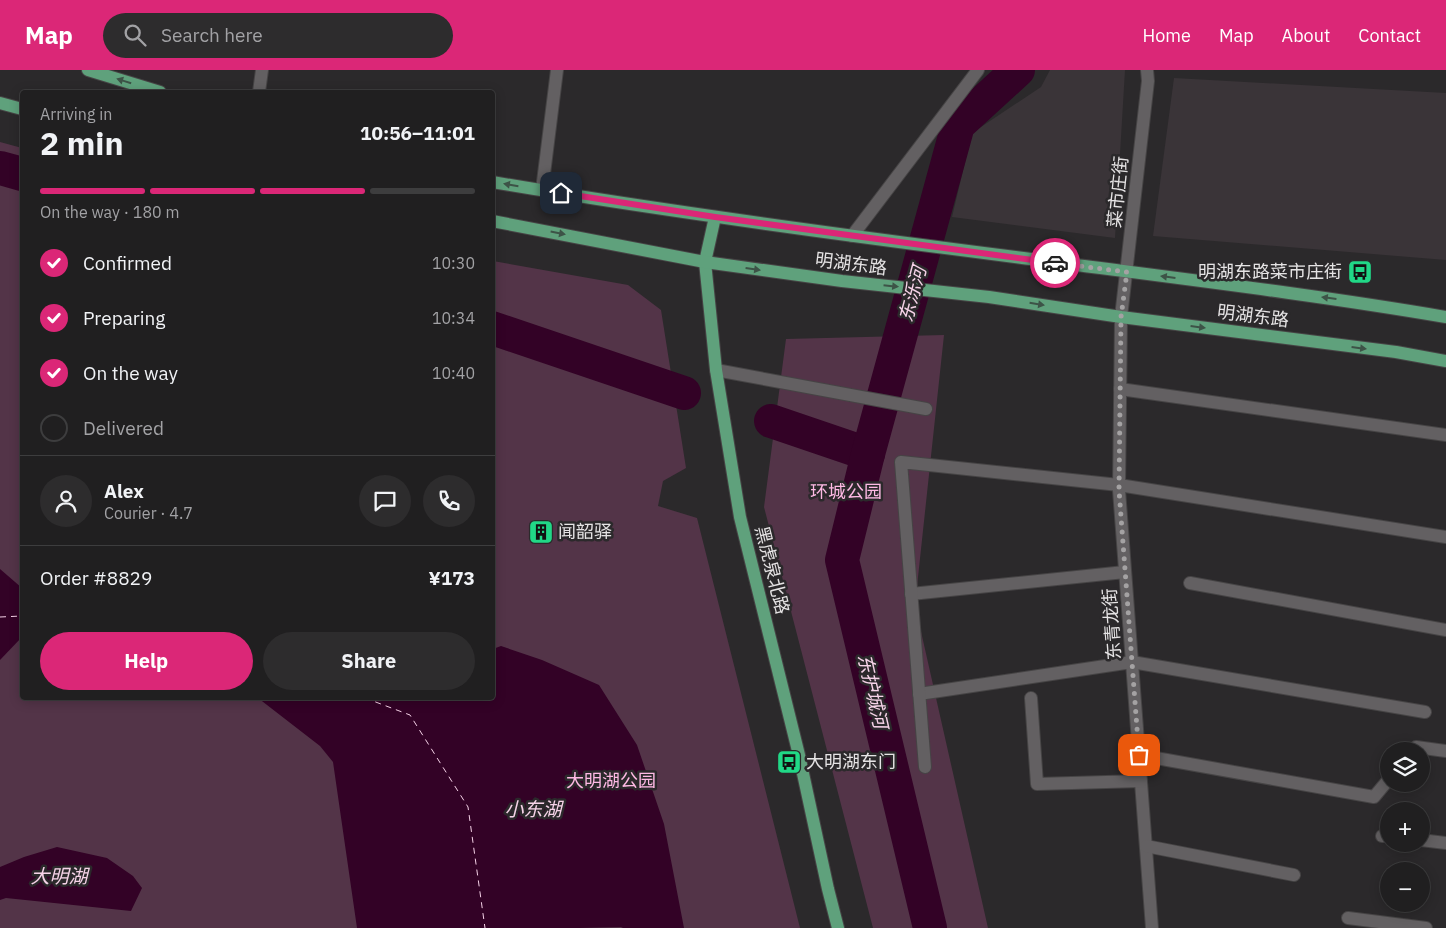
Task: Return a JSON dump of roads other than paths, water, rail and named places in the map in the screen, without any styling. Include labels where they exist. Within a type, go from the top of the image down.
[{"type":"main road","points":[[88,70],[153,90]]},
{"type":"main road","points":[[0,103],[20,108]]},
{"type":"main road","name":"明湖东路","points":[[495,182],[715,217],[1350,301],[1446,317]]},
{"type":"main road","name":"黑虎泉北路","points":[[715,217],[705,262],[716,370],[740,517],[800,755],[838,928]]},
{"type":"main road","name":"明湖东路","points":[[495,222],[705,262],[842,281],[989,297],[1121,317],[1396,352],[1446,361]]},
{"type":"street","points":[[259,90],[262,70]]},
{"type":"street","points":[[542,190],[557,70]]},
{"type":"street","points":[[853,236],[978,70]]},
{"type":"street","name":"菜市庄街","points":[[1121,317],[1148,81],[1147,70]]},
{"type":"street","name":"东青龙街","points":[[1121,317],[1119,485],[1152,928]]},
{"type":"street","points":[[716,370],[926,409]]},
{"type":"street","points":[[1120,389],[1446,435]]},
{"type":"street","points":[[925,767],[901,462],[1119,485],[1446,537]]},
{"type":"street","points":[[911,594],[1126,572]]},
{"type":"street","points":[[1190,583],[1446,630]]},
{"type":"street","points":[[919,694],[1132,662],[1425,712]]},
{"type":"street","points":[[1031,698],[1037,784],[1141,781]]},
{"type":"street","points":[[1430,749],[1446,751]]},
{"type":"street","points":[[1139,755],[1374,797],[1380,790]]},
{"type":"street","points":[[1430,841],[1446,842]]},
{"type":"street","points":[[1146,846],[1294,875]]},
{"type":"street","points":[[1348,918],[1426,928]]},
{"type":"water","points":[[0,569],[20,586],[20,639],[0,660]]},
{"type":"water","name":"小东湖","points":[[501,646],[542,660],[599,685],[637,745],[664,824],[684,928],[357,928],[333,762],[320,746],[261,700],[495,700],[495,648]]},
{"type":"water","name":"大明湖","points":[[57,847],[107,858],[133,876],[142,888],[131,911],[6,898],[0,900],[0,867]]},
{"type":"waterway","name":"东护城河","points":[[930,928],[842,560],[868,454],[958,125],[1018,70]]},
{"type":"waterway","points":[[0,168],[20,173]]},
{"type":"waterway","points":[[495,329],[684,393]]},
{"type":"waterway","points":[[771,421],[868,454]]},
{"type":"place","name":"明湖东路菜市庄街","points":[[1360,272]]},
{"type":"place","name":"闻韶驿","points":[[541,532]]},
{"type":"place","name":"大明湖东门","points":[[789,762]]},
{"type":"water label","name":"东泺河","points":[[912,294]]},
{"type":"park label","name":"环城公园","points":[[846,492]]},
{"type":"park label","name":"大明湖公园","points":[[611,781]]}]
